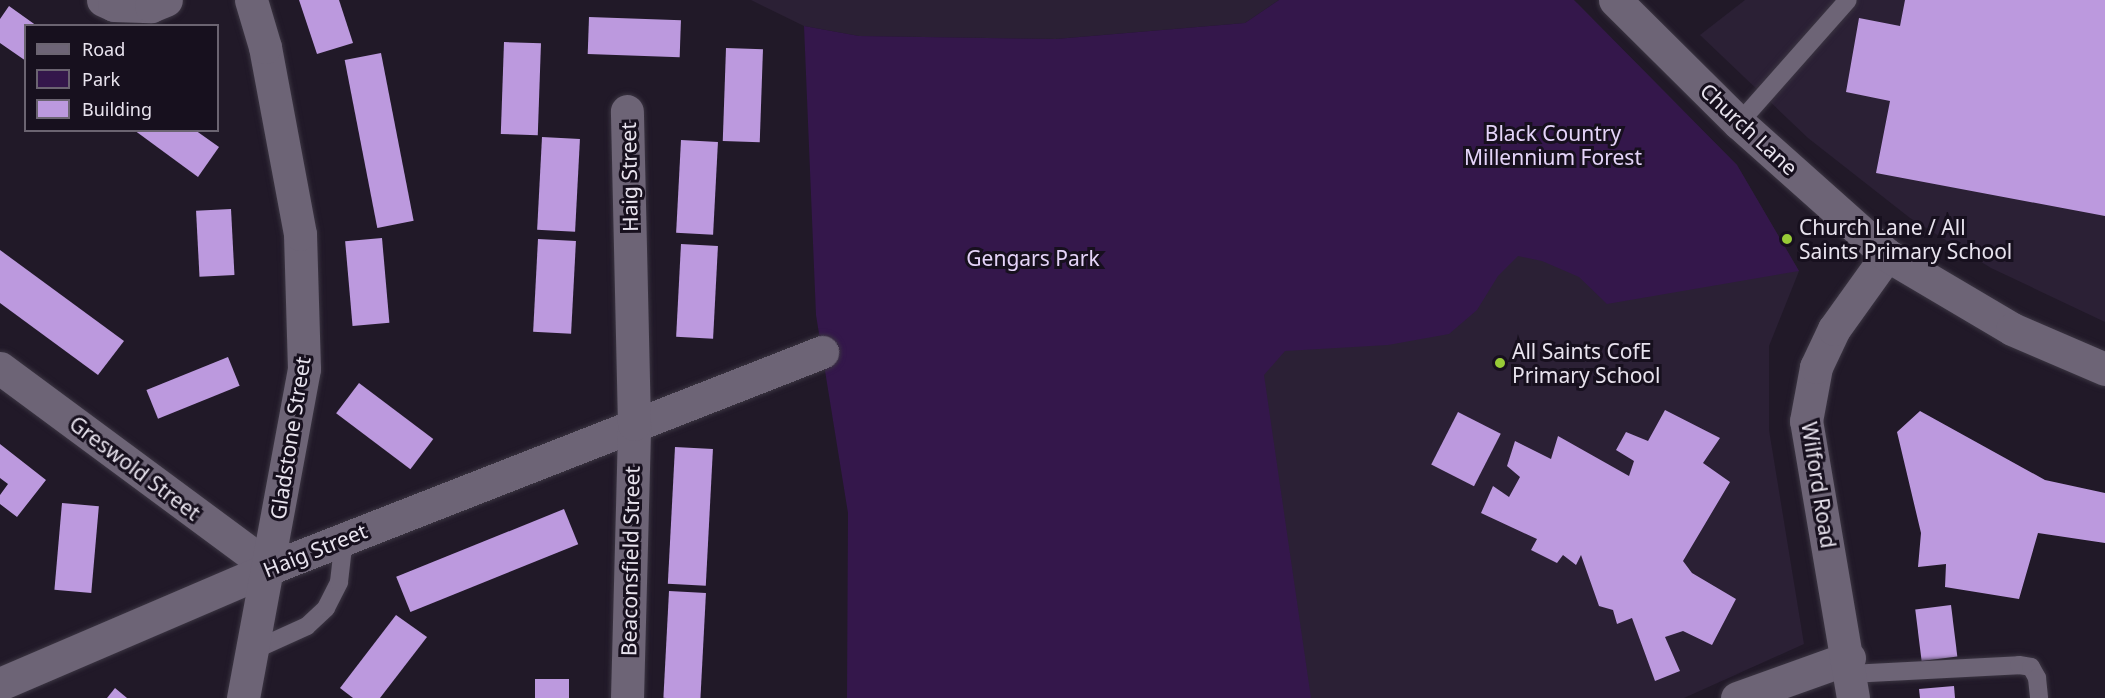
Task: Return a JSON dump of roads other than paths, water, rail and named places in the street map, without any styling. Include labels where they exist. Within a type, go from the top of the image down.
[{"type":"street","points":[[103,0],[114,5],[151,6],[166,0]]},
{"type":"street","name":"Gladstone Street","points":[[243,698],[270,568],[304,369],[305,300],[298,222],[265,47],[251,0]]},
{"type":"street","name":"Church Lane","points":[[1615,0],[1739,123],[1887,255],[2012,329],[2105,369]]},
{"type":"street","name":"Haig Street","points":[[627,111],[634,424]]},
{"type":"street","name":"Wilford Road","points":[[1851,677],[1806,421],[1816,368],[1830,339],[1887,255]]},
{"type":"street","name":"Haig Street","points":[[0,684],[270,568],[822,352]]},
{"type":"street","name":"Greswold Street","points":[[0,368],[270,568]]},
{"type":"street","name":"Beaconsfield Street","points":[[627,698],[634,424]]},
{"type":"street","points":[[1737,698],[1851,677]]},
{"type":"lane","points":[[1739,123],[1848,0]]},
{"type":"lane","points":[[252,651],[307,626],[326,608],[339,582],[344,539]]},
{"type":"lane","points":[[1851,677],[2019,665],[2031,668],[2037,678],[2038,698]]},
{"type":"place","name":"Church Lane / All Saints Primary School","points":[[1787,239]]},
{"type":"place","name":"All Saints CofE Primary School","points":[[1500,363]]},
{"type":"park label","name":"Black Country Millennium Forest","points":[[1553,145]]},
{"type":"park label","name":"Gengars Park","points":[[1033,258]]}]
